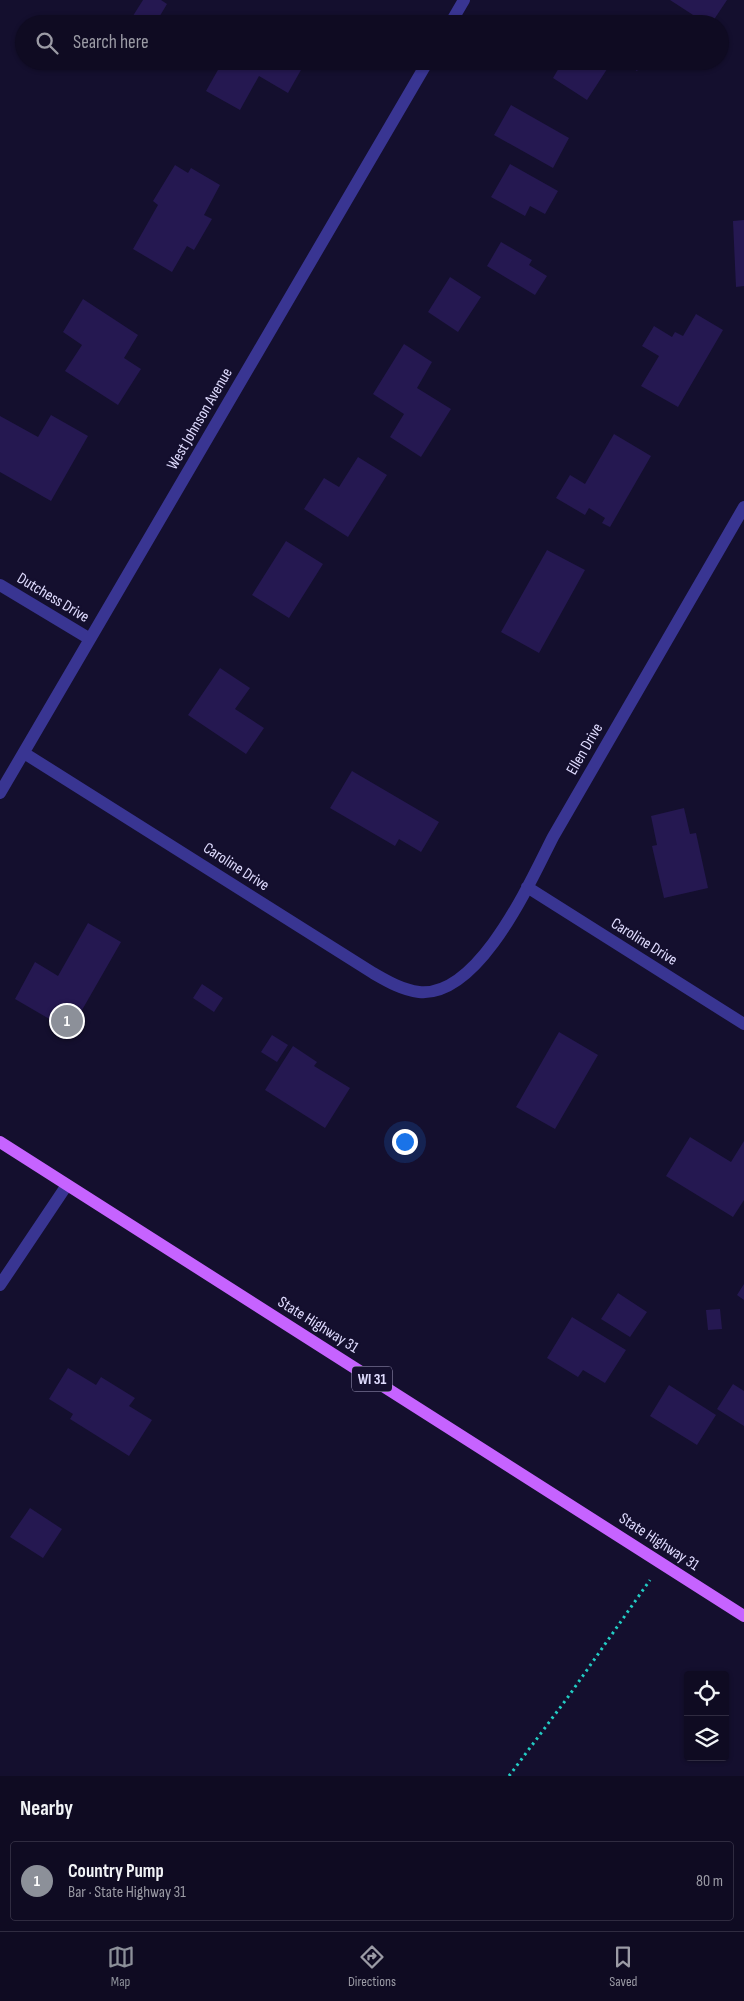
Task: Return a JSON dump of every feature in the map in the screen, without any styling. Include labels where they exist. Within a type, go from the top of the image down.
[{"type":"main road","name":"State Highway 31","points":[[0,1142],[744,1616]]},
{"type":"street","points":[[455,15],[464,0]]},
{"type":"street","name":"West Johnson Avenue","points":[[0,793],[423,70]]},
{"type":"street","name":"Ellen Drive","points":[[436,989],[466,975],[481,959],[528,888],[552,838],[744,507]]},
{"type":"street","name":"Dutchess Drive","points":[[0,585],[90,639]]},
{"type":"street","name":"Caroline Drive","points":[[24,753],[373,973],[393,984],[420,992],[436,989]]},
{"type":"street","name":"Caroline Drive","points":[[528,888],[744,1024]]},
{"type":"street","points":[[0,1286],[67,1184]]},
{"type":"path","points":[[508,1776],[568,1697],[662,1563]]},
{"type":"building","points":[[143,0],[161,0],[167,4],[160,15],[134,15]]},
{"type":"building","points":[[670,0],[727,0],[717,15],[693,15]]},
{"type":"building","points":[[218,70],[301,70],[288,93],[259,76],[240,110],[206,91]]},
{"type":"building","points":[[558,70],[606,70],[587,100],[553,78]]},
{"type":"building","points":[[511,105],[569,138],[553,168],[494,135]]},
{"type":"building","points":[[510,164],[558,191],[545,214],[530,206],[525,216],[491,197]]},
{"type":"building","points":[[175,165],[188,173],[191,168],[220,185],[204,215],[212,219],[194,250],[187,246],[172,272],[133,249],[158,205],[153,201]]},
{"type":"building","points":[[744,220],[744,286],[736,287],[733,221]]},
{"type":"building","points":[[501,242],[532,260],[529,265],[547,276],[535,295],[487,266]]},
{"type":"building","points":[[450,277],[481,297],[458,332],[428,312]]},
{"type":"building","points":[[83,299],[138,335],[124,358],[141,369],[118,405],[65,371],[82,345],[63,332]]},
{"type":"building","points":[[696,314],[723,330],[678,407],[641,386],[659,356],[642,346],[654,326],[672,337],[675,332],[683,336]]},
{"type":"building","points":[[404,344],[432,362],[417,388],[451,409],[421,457],[390,437],[404,414],[373,394]]},
{"type":"building","points":[[51,415],[88,436],[51,501],[0,472],[0,416],[38,437]]},
{"type":"building","points":[[614,434],[651,456],[610,527],[602,523],[605,518],[589,508],[585,515],[556,498],[570,475],[585,484]]},
{"type":"building","points":[[358,457],[387,475],[348,537],[304,509],[324,478],[339,487]]},
{"type":"building","points":[[286,541],[323,564],[289,618],[252,595]]},
{"type":"building","points":[[547,550],[585,570],[539,653],[501,632]]},
{"type":"building","points":[[220,668],[250,688],[235,709],[264,728],[246,754],[188,715]]},
{"type":"building","points":[[352,771],[439,822],[421,852],[399,839],[395,846],[330,808]]},
{"type":"building","points":[[684,808],[690,834],[696,833],[708,888],[664,898],[652,846],[657,845],[651,816]]},
{"type":"building","points":[[88,923],[121,942],[70,1031],[15,999],[35,962],[58,976]]},
{"type":"building","points":[[202,984],[223,998],[214,1012],[193,998]]},
{"type":"building","points":[[559,1032],[598,1055],[555,1129],[516,1107]]},
{"type":"building","points":[[272,1035],[288,1045],[277,1062],[261,1052]]},
{"type":"building","points":[[293,1046],[317,1062],[314,1066],[350,1088],[325,1128],[265,1090]]},
{"type":"building","points":[[690,1137],[731,1162],[744,1141],[744,1200],[733,1217],[666,1176]]},
{"type":"building","points":[[744,1284],[744,1300],[737,1295]]},
{"type":"building","points":[[618,1293],[647,1312],[630,1337],[601,1319]]},
{"type":"building","points":[[720,1309],[722,1329],[708,1330],[706,1310]]},
{"type":"building","points":[[572,1317],[626,1350],[605,1383],[583,1370],[578,1377],[547,1358]]},
{"type":"building","points":[[68,1368],[96,1385],[101,1377],[135,1398],[129,1406],[152,1420],[129,1456],[70,1419],[73,1414],[49,1399]]},
{"type":"building","points":[[733,1384],[744,1391],[744,1426],[717,1409]]},
{"type":"building","points":[[669,1385],[716,1415],[697,1445],[650,1416]]},
{"type":"building","points":[[30,1508],[62,1529],[43,1558],[10,1537]]},
{"type":"place","name":"Country Pump","points":[[67,1021]]}]
